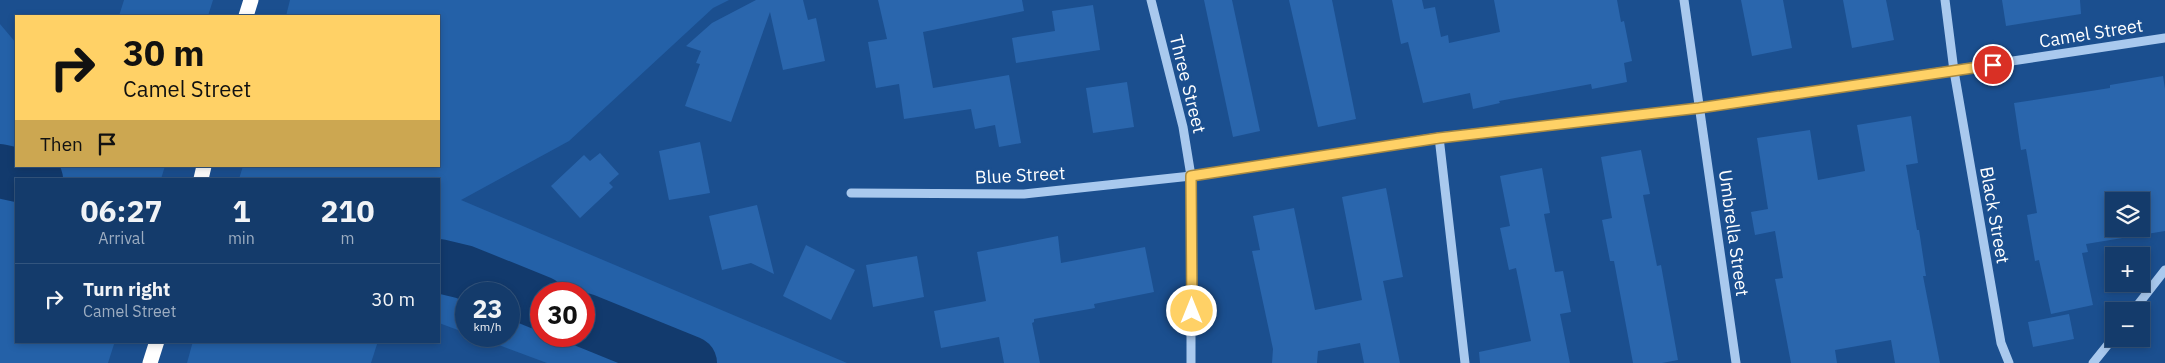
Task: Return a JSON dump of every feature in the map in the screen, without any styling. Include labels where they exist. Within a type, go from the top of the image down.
[{"type":"highway","points":[[246,15],[251,0]]},
{"type":"highway","points":[[150,363],[156,343]]},
{"type":"street","name":"Three Street","points":[[1151,0],[1183,127],[1191,176],[1191,363]]},
{"type":"street","name":"Umbrella Street","points":[[1684,0],[1736,363]]},
{"type":"street","name":"Black Street","points":[[1945,0],[1954,71],[2000,343],[2009,363]]},
{"type":"street","name":"Camel Street","points":[[1191,176],[1439,138],[1699,108],[2165,38]]},
{"type":"street","points":[[1439,138],[1465,363]]},
{"type":"street","name":"Blue Street","points":[[851,192],[1024,194],[1191,176]]},
{"type":"street","points":[[2140,302],[2165,270]]},
{"type":"street","points":[[2093,363],[2105,347]]},
{"type":"shaded area","points":[[124,0],[213,0],[208,15],[119,15]]},
{"type":"shaded area","points":[[290,0],[729,0],[713,8],[569,141],[461,200],[847,363],[547,363],[504,347],[520,347],[520,282],[455,282],[455,329],[440,323],[440,178],[239,178],[243,167],[440,167],[440,15],[286,15]]},
{"type":"shaded area","points":[[0,24],[15,42],[15,167],[165,167],[161,178],[15,178],[15,343],[114,343],[108,363],[0,363]]},
{"type":"shaded area","points":[[192,343],[377,343],[371,363],[187,363]]},
{"type":"building","points":[[756,0],[803,0],[808,20],[816,18],[825,61],[783,70],[770,12],[731,122],[685,106],[700,64],[696,63],[701,51],[686,46],[712,23]]},
{"type":"building","points":[[878,0],[1022,0],[1024,11],[923,32],[933,88],[1009,75],[1021,143],[999,147],[995,125],[975,129],[971,109],[904,119],[899,84],[876,88],[868,42],[887,39]]},
{"type":"building","points":[[1204,0],[1232,0],[1260,131],[1233,137]]},
{"type":"building","points":[[1289,0],[1332,0],[1356,119],[1318,127]]},
{"type":"building","points":[[1392,0],[1422,0],[1424,9],[1435,7],[1441,37],[1448,35],[1449,43],[1500,32],[1494,0],[1617,0],[1621,22],[1624,21],[1632,61],[1624,63],[1627,82],[1592,89],[1591,84],[1499,101],[1500,103],[1473,109],[1470,93],[1423,103],[1408,42],[1401,44]]},
{"type":"building","points":[[1741,0],[1783,0],[1792,48],[1752,56]]},
{"type":"building","points":[[1843,0],[1886,0],[1894,40],[1852,48]]},
{"type":"building","points":[[2002,0],[2080,0],[2081,14],[2006,26]]},
{"type":"building","points":[[1093,5],[1100,50],[1016,63],[1012,38],[1055,31],[1052,11]]},
{"type":"building","points":[[2163,76],[2165,89],[2165,231],[2150,233],[2150,192],[2105,192],[2105,237],[2129,237],[2086,244],[2088,252],[2082,253],[2093,305],[2051,314],[2039,260],[2035,261],[2027,215],[2037,213],[2026,149],[2021,150],[2014,103],[2110,88],[2110,85]]},
{"type":"building","points":[[1127,82],[1134,127],[1093,133],[1086,88]]},
{"type":"building","points":[[1911,116],[1918,163],[1906,165],[1917,230],[1919,230],[1926,276],[1923,276],[1940,363],[1895,363],[1891,340],[1835,350],[1837,363],[1791,363],[1775,279],[1783,278],[1775,231],[1755,235],[1751,212],[1768,209],[1757,138],[1810,130],[1818,180],[1865,171],[1857,125]]},
{"type":"building","points":[[700,142],[710,193],[669,200],[659,151]]},
{"type":"building","points":[[1641,150],[1650,194],[1643,195],[1657,266],[1661,265],[1678,360],[1662,363],[1633,363],[1614,261],[1610,261],[1602,220],[1612,218],[1601,157]]},
{"type":"building","points":[[600,153],[619,174],[609,183],[613,187],[580,218],[551,186],[584,155],[590,161]]},
{"type":"building","points":[[1542,168],[1550,213],[1544,214],[1555,272],[1563,271],[1571,312],[1560,314],[1570,363],[1480,363],[1479,352],[1531,341],[1516,268],[1509,270],[1500,228],[1510,226],[1500,176]]},
{"type":"building","points":[[1386,188],[1403,277],[1383,281],[1400,363],[1364,363],[1360,343],[1318,351],[1317,363],[1272,363],[1273,349],[1252,251],[1260,250],[1253,216],[1294,208],[1315,310],[1362,300],[1342,197]]},
{"type":"building","points":[[757,205],[774,274],[751,263],[722,270],[709,216]]},
{"type":"building","points":[[1058,236],[1061,263],[1145,247],[1154,292],[1094,304],[1095,308],[1034,319],[1032,323],[1040,363],[1004,363],[999,337],[941,348],[934,311],[986,301],[977,252]]},
{"type":"building","points":[[806,245],[855,270],[831,320],[783,296]]},
{"type":"building","points":[[917,256],[924,297],[873,307],[866,265]]},
{"type":"building","points":[[2069,314],[2074,339],[2033,347],[2028,322]]},
{"type":"waterway","points":[[0,171],[32,178]]},
{"type":"waterway","points":[[440,266],[464,272],[530,299]]},
{"type":"waterway","points":[[595,324],[690,363]]},
{"type":"route","points":[[1192,311],[1191,176],[1439,138],[1699,108],[1993,65]]}]
